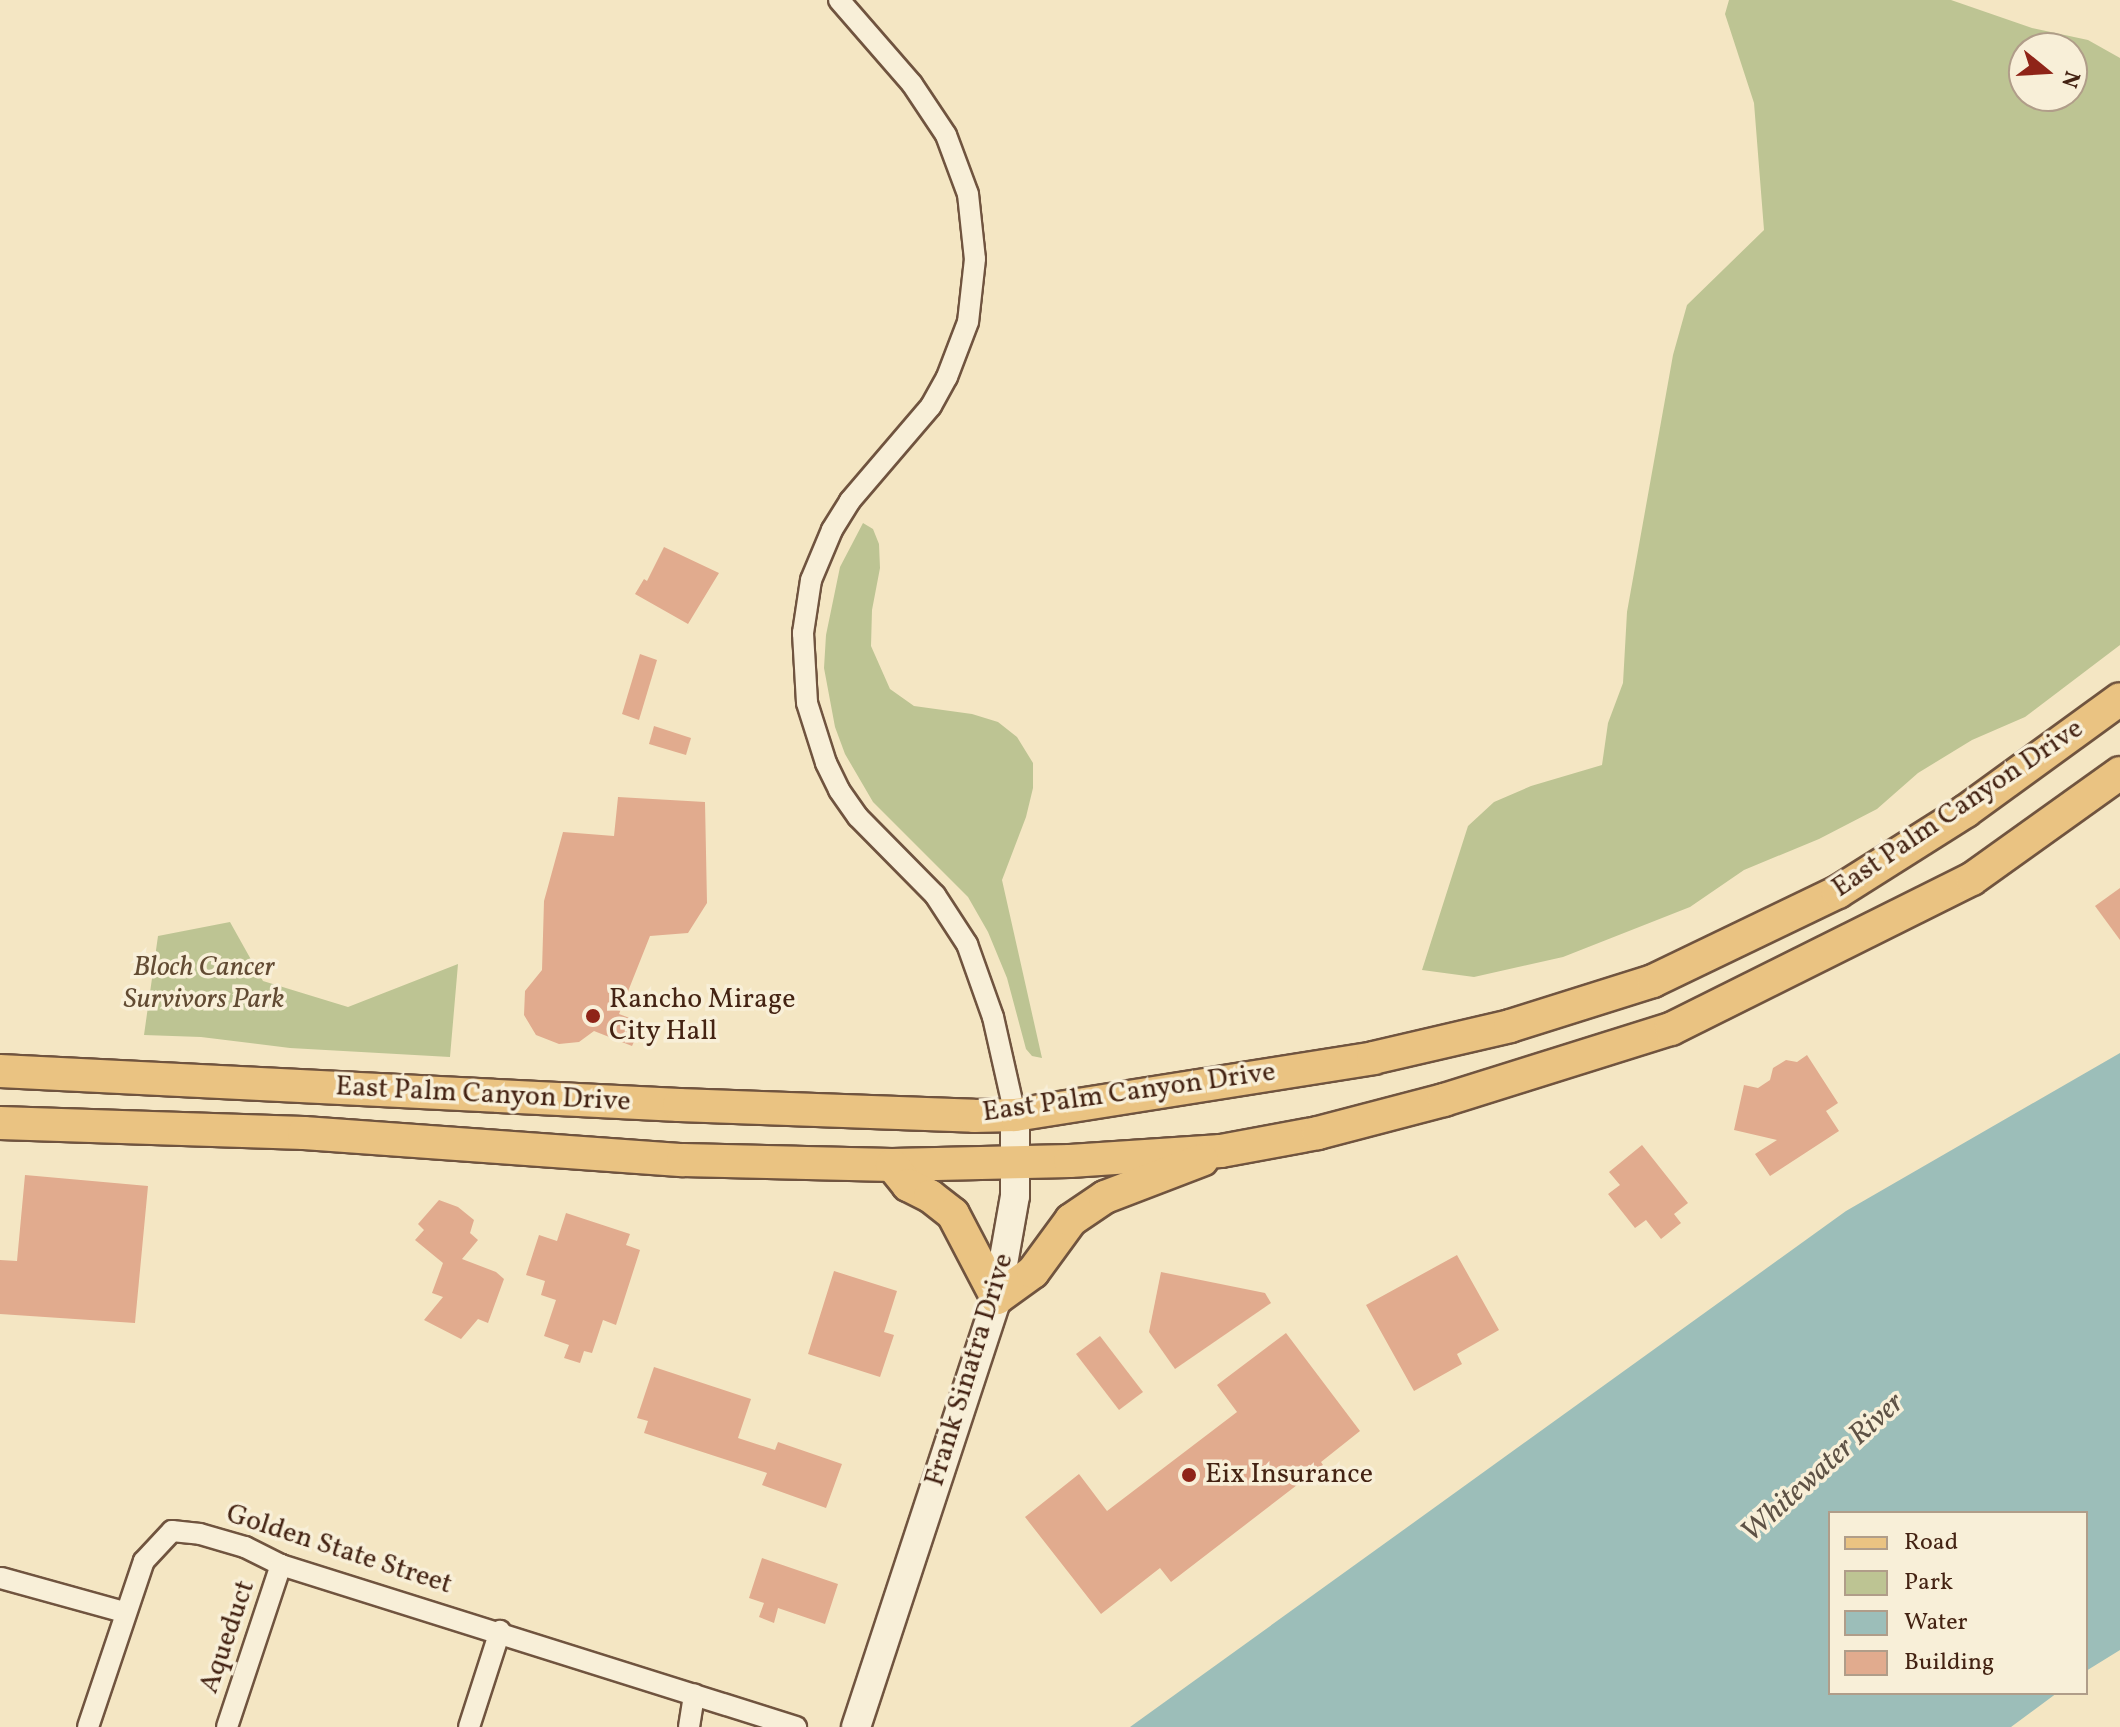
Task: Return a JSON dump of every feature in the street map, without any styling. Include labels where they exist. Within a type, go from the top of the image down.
[{"type":"main road","name":"East Palm Canyon Drive","points":[[0,1071],[679,1105],[1015,1115],[1373,1058],[1510,1026],[1653,981],[1838,892],[1966,811],[2120,699]]},
{"type":"main road","name":"East Palm Canyon Drive","points":[[0,1123],[304,1133],[683,1160],[892,1165],[1221,1151],[1318,1133],[1444,1100],[1671,1029],[1972,879],[2120,773]]},
{"type":"main road","name":"Frank Sinatra Drive","points":[[856,1727],[997,1298],[1009,1243],[1016,1162],[1015,1115]]},
{"type":"main road","points":[[892,1165],[908,1185],[930,1196],[953,1214],[997,1298],[1033,1272],[1071,1220],[1105,1197],[1172,1174],[1221,1151]]},
{"type":"street","name":"Frank Sinatra Drive","points":[[839,0],[912,84],[946,135],[968,194],[975,259],[968,322],[947,377],[931,406],[850,501],[832,530],[811,580],[803,633],[807,703],[826,763],[839,790],[858,817],[935,895],[967,944],[993,1017],[1015,1115]]},
{"type":"street","name":"Golden State Street","points":[[88,1727],[124,1612],[144,1561],[172,1531],[200,1534],[245,1547],[281,1565],[500,1631],[796,1727]]},
{"type":"street","name":"Aqueduct","points":[[227,1727],[281,1565]]},
{"type":"street","points":[[1,1578],[124,1612]]},
{"type":"street","points":[[469,1727],[500,1631]]},
{"type":"street","points":[[689,1727],[694,1694]]},
{"type":"green space","points":[[1729,0],[1951,0],[2051,32],[2008,32],[2008,112],[2088,112],[2088,40],[2120,58],[2120,645],[2025,717],[1972,740],[1918,773],[1877,809],[1819,839],[1744,870],[1690,907],[1563,957],[1474,977],[1422,970],[1468,826],[1494,802],[1531,786],[1602,765],[1608,723],[1623,683],[1627,612],[1673,355],[1687,305],[1764,230],[1754,103],[1725,14]]},
{"type":"green space","points":[[863,523],[873,529],[879,544],[880,568],[872,610],[871,646],[890,689],[914,706],[972,714],[998,722],[1017,737],[1033,763],[1033,788],[1026,817],[1002,880],[1042,1058],[1032,1056],[1026,1049],[1007,978],[988,932],[968,897],[873,802],[845,754],[835,727],[824,668],[826,635],[840,567]]},
{"type":"green space","name":"Bloch Cancer Survivors Park","points":[[230,922],[263,981],[348,1007],[458,964],[450,1057],[290,1048],[201,1037],[144,1035],[158,936]]},
{"type":"water","name":"Whitewater River","points":[[2120,1053],[2120,1650],[2088,1670],[2088,1511],[1828,1511],[1828,1695],[2054,1695],[2011,1727],[1130,1727],[1846,1211]]},
{"type":"building","points":[[664,547],[719,573],[688,624],[635,594],[644,579],[647,581]]},
{"type":"building","points":[[640,654],[657,660],[639,720],[622,714]]},
{"type":"building","points":[[654,726],[691,738],[686,755],[649,744]]},
{"type":"building","points":[[618,797],[705,802],[707,903],[688,933],[650,936],[619,1014],[643,1023],[632,1046],[594,1031],[579,1042],[559,1044],[536,1035],[524,1015],[525,991],[542,970],[544,901],[563,832],[614,836]]},
{"type":"building","points":[[2120,888],[2120,940],[2095,906]]},
{"type":"building","points":[[1807,1055],[1838,1103],[1826,1111],[1839,1131],[1770,1176],[1755,1154],[1777,1140],[1734,1130],[1744,1085],[1758,1088],[1770,1080],[1773,1068],[1786,1060],[1797,1062]]},
{"type":"building","points":[[1642,1145],[1688,1203],[1674,1214],[1681,1223],[1661,1239],[1646,1220],[1635,1228],[1608,1194],[1620,1185],[1609,1172]]},
{"type":"building","points":[[25,1175],[148,1186],[135,1323],[0,1314],[0,1260],[17,1261]]},
{"type":"building","points":[[439,1200],[458,1207],[474,1220],[470,1233],[478,1240],[462,1259],[496,1272],[504,1279],[488,1323],[478,1319],[461,1339],[424,1320],[443,1297],[432,1293],[443,1263],[415,1240],[424,1230],[418,1224]]},
{"type":"building","points":[[566,1213],[630,1234],[626,1245],[640,1250],[616,1325],[603,1320],[592,1353],[584,1351],[580,1363],[564,1358],[569,1345],[544,1336],[556,1300],[541,1295],[545,1281],[526,1275],[539,1235],[557,1241]]},
{"type":"building","points":[[1457,1255],[1499,1330],[1457,1354],[1462,1364],[1414,1391],[1366,1305]]},
{"type":"building","points":[[834,1271],[897,1291],[884,1332],[894,1335],[880,1377],[808,1354]]},
{"type":"building","points":[[1161,1272],[1265,1293],[1271,1303],[1175,1369],[1149,1332]]},
{"type":"building","points":[[1286,1333],[1360,1431],[1321,1462],[1323,1465],[1171,1582],[1160,1568],[1101,1614],[1025,1517],[1079,1474],[1107,1511],[1237,1412],[1217,1385]]},
{"type":"building","points":[[1100,1336],[1143,1392],[1119,1410],[1076,1354]]},
{"type":"building","points":[[654,1367],[751,1399],[738,1438],[775,1450],[778,1442],[842,1464],[826,1508],[762,1485],[767,1473],[644,1433],[648,1421],[637,1418]]},
{"type":"building","points":[[762,1558],[838,1584],[825,1624],[778,1608],[774,1623],[759,1617],[764,1603],[749,1598]]},
{"type":"place","name":"Rancho Mirage City Hall","points":[[593,1016]]},
{"type":"place","name":"Eix Insurance","points":[[1189,1475]]}]
